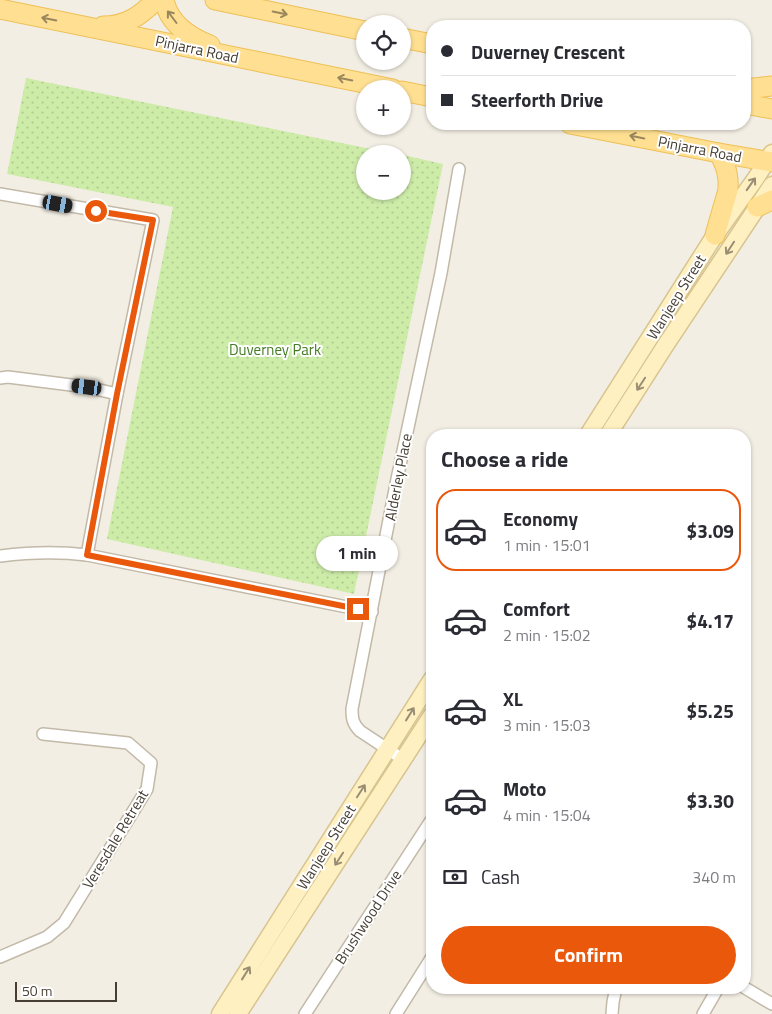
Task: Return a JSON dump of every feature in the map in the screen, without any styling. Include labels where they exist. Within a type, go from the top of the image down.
[{"type":"main road","points":[[86,26],[122,24],[134,18],[156,0]]},
{"type":"main road","points":[[164,0],[165,8],[184,32],[199,41],[243,58]]},
{"type":"main road","points":[[217,0],[356,29]]},
{"type":"main road","name":"Pinjarra Road","points":[[0,9],[356,81]]},
{"type":"main road","points":[[411,40],[426,43]]},
{"type":"main road","points":[[751,88],[772,86]]},
{"type":"main road","points":[[411,93],[426,96]]},
{"type":"main road","points":[[751,105],[772,109]]},
{"type":"main road","name":"Pinjarra Road","points":[[601,130],[719,153],[770,158]]},
{"type":"main road","points":[[715,236],[729,182],[726,167],[719,153]]},
{"type":"main road","name":"Wanjeep Street","points":[[592,429],[715,236],[770,158]]},
{"type":"main road","name":"Wanjeep Street","points":[[612,429],[665,346],[764,204],[772,185]]},
{"type":"main road","points":[[652,336],[665,346]]},
{"type":"main road","name":"Wanjeep Street","points":[[220,1014],[426,689]]},
{"type":"main road","name":"Wanjeep Street","points":[[238,1014],[426,725]]},
{"type":"street","name":"Alderley Place","points":[[404,760],[360,731],[354,725],[352,709],[397,479],[441,273],[459,169]]},
{"type":"street","points":[[0,194],[153,220],[117,394],[87,555]]},
{"type":"street","points":[[0,378],[8,377],[87,387],[117,394]]},
{"type":"street","points":[[0,556],[35,552],[66,552],[87,555],[372,612]]},
{"type":"street","name":"Veresdale Retreat","points":[[0,957],[47,937],[64,923],[147,789],[151,763],[128,743],[43,734]]},
{"type":"street","name":"Brushwood Drive","points":[[305,1014],[426,828]]},
{"type":"street","points":[[396,1014],[426,966]]},
{"type":"street","points":[[751,992],[772,1004]]},
{"type":"street","points":[[612,1014],[615,994]]},
{"type":"street","points":[[703,1014],[715,994]]},
{"type":"green space","name":"Duverney Park","points":[[26,78],[356,146],[356,200],[411,200],[411,157],[443,164],[354,594],[107,539],[173,207],[7,174]]},
{"type":"route","points":[[96,211],[153,220],[117,394],[87,555],[358,609]]}]
